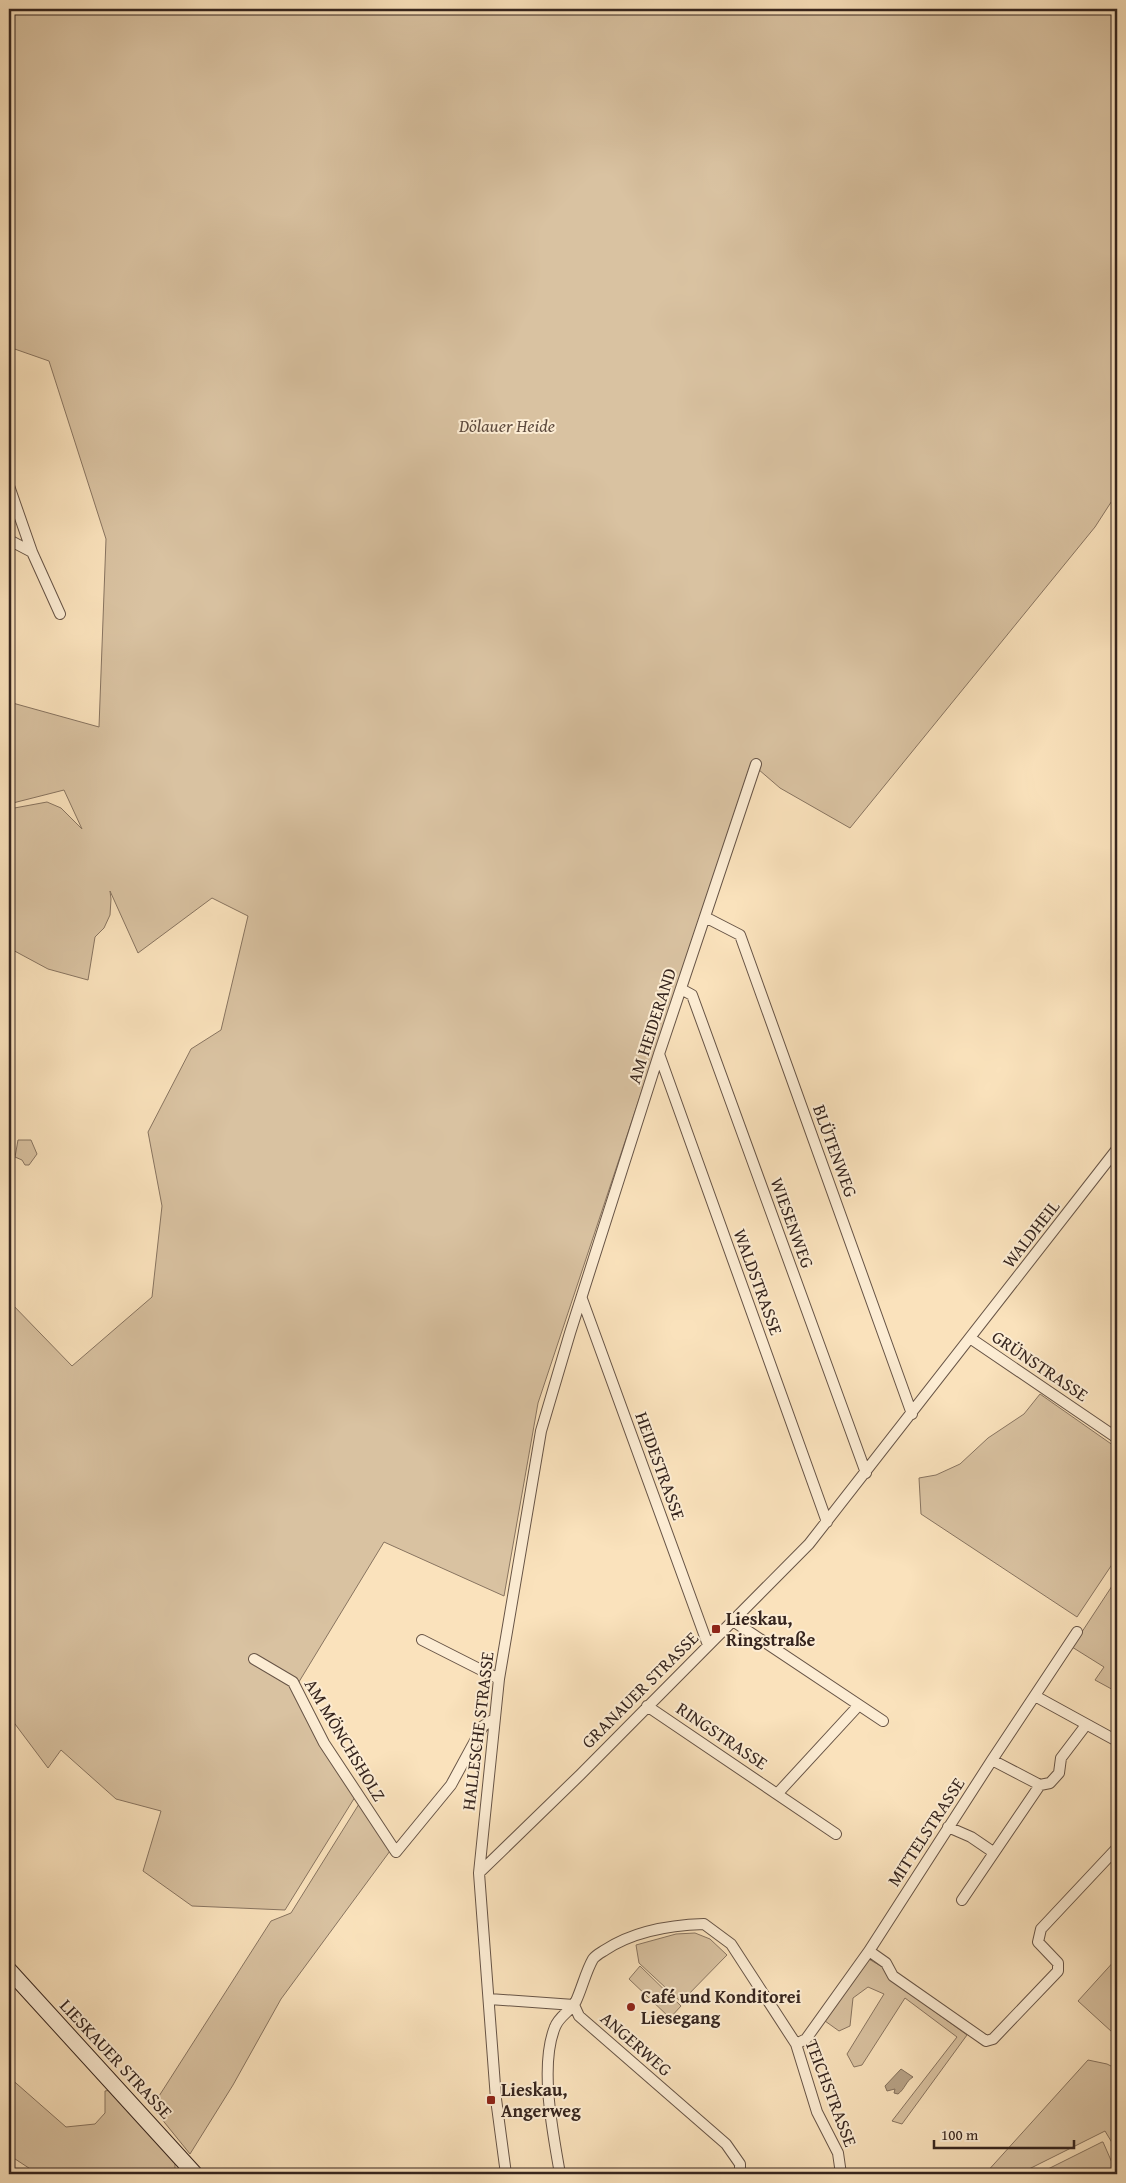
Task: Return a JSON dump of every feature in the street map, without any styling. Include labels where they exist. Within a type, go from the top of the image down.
[{"type":"street","points":[[9,486],[32,552],[60,614]]},
{"type":"street","points":[[9,540],[32,552]]},
{"type":"street","name":"AM HEIDERAND","points":[[582,1299],[659,1054],[756,764]]},
{"type":"street","name":"BLÜTENWEG","points":[[705,917],[740,935],[912,1414]]},
{"type":"street","name":"WIESENWEG","points":[[681,989],[692,995],[866,1473]]},
{"type":"street","name":"WALDSTRASSE","points":[[659,1054],[827,1522]]},
{"type":"street","name":"WALDHEIL","points":[[970,1338],[1117,1149]]},
{"type":"street","name":"HEIDESTRASSE","points":[[582,1299],[708,1645]]},
{"type":"street","name":"HALLESCHE STRASSE","points":[[506,2174],[496,2099],[479,1873],[499,1679],[541,1431],[582,1299]]},
{"type":"street","name":"GRANAUER STRASSE","points":[[479,1873],[580,1775],[809,1544],[970,1338]]},
{"type":"street","name":"GRÜNSTRASSE","points":[[970,1338],[1117,1438]]},
{"type":"street","points":[[733,1621],[883,1721]]},
{"type":"street","name":"MITTELSTRASSE","points":[[796,2044],[806,2039],[869,1952],[992,1760],[1078,1632]]},
{"type":"street","points":[[422,1640],[499,1679]]},
{"type":"street","name":"AM MÖNCHSHOLZ","points":[[254,1660],[293,1682],[324,1743],[396,1852],[451,1785],[483,1726],[494,1719]]},
{"type":"street","points":[[1035,1696],[1117,1742]]},
{"type":"street","points":[[778,1793],[859,1705]]},
{"type":"street","name":"RINGSTRASSE","points":[[647,1706],[836,1834]]},
{"type":"street","points":[[992,1760],[1040,1785],[1050,1783],[1059,1773],[1061,1758],[1086,1725]]},
{"type":"street","points":[[962,1900],[1040,1785]]},
{"type":"street","points":[[948,1828],[970,1838],[993,1852]]},
{"type":"street","points":[[869,1952],[886,1963],[893,1976],[986,2041],[993,2039],[1058,1971],[1058,1963],[1038,1942],[1041,1929],[1117,1848]]},
{"type":"street","name":"TEICHSTRASSE","points":[[574,2005],[594,1957],[614,1944],[631,1936],[655,1930],[689,1924],[704,1924],[731,1944],[796,2044],[817,2112],[838,2153],[841,2174]]},
{"type":"street","name":"LIESKAUER STRASSE","points":[[9,1970],[195,2174]]},
{"type":"street","points":[[489,1999],[574,2005]]},
{"type":"street","points":[[560,2174],[551,2122],[547,2055],[555,2026],[574,2005]]},
{"type":"street","name":"ANGERWEG","points":[[574,2005],[580,2016],[726,2144],[740,2169]]},
{"type":"green space","name":"Dölauer Heide","points":[[9,9],[1117,9],[1117,493],[1095,527],[850,828],[780,788],[751,763],[538,1403],[504,1596],[384,1542],[294,1690],[355,1797],[285,1910],[192,1906],[143,1871],[161,1811],[116,1799],[61,1750],[48,1768],[9,1716],[9,1301],[72,1366],[152,1297],[162,1206],[148,1132],[191,1049],[221,1030],[248,916],[212,898],[138,953],[110,891],[110,915],[104,928],[95,937],[88,980],[48,969],[9,948],[9,809],[47,802],[61,808],[82,829],[64,790],[9,804],[9,702],[99,727],[106,539],[49,361],[9,347]]},
{"type":"green space","points":[[18,1140],[31,1140],[37,1154],[29,1165],[25,1165],[22,1160],[15,1157]]},
{"type":"green space","points":[[1040,1394],[1117,1448],[1117,1557],[1077,1617],[921,1514],[919,1478],[936,1475],[960,1464],[988,1438],[1024,1414]]},
{"type":"green space","points":[[1116,1580],[1117,1692],[1095,1680],[1104,1667],[1072,1647]]},
{"type":"green space","points":[[359,1804],[390,1851],[281,1999],[233,2085],[190,2154],[152,2107],[271,1921],[291,1913]]},
{"type":"green space","points":[[695,1933],[710,1939],[727,1955],[681,2002],[639,1963],[636,1945],[676,1934]]},
{"type":"green space","points":[[867,1958],[886,1969],[891,1980],[967,2035],[902,2124],[892,2121],[957,2037],[905,1998],[862,2065],[854,2067],[847,2054],[884,1994],[868,1987],[853,1998],[850,2026],[839,2031],[825,2021]]},
{"type":"green space","points":[[1117,1958],[1117,2042],[1112,2032],[1078,2001]]},
{"type":"green space","points":[[640,1966],[681,2006],[670,2018],[629,1979]]},
{"type":"green space","points":[[1088,2060],[1107,2064],[1117,2069],[1117,2151],[1105,2131],[1019,2174],[985,2174]]},
{"type":"green space","points":[[9,2077],[66,2127],[95,2124],[105,2113],[105,2091],[111,2090],[170,2155],[175,2164],[175,2174],[38,2174],[9,2155]]},
{"type":"green space","points":[[1102,2142],[1117,2174],[1038,2174]]},
{"type":"shaded area","points":[[901,2069],[913,2077],[898,2094],[894,2093],[895,2089],[887,2091],[885,2086]]},
{"type":"place","name":"Lieskau, Ringstraße","points":[[716,1629]]},
{"type":"place","name":"Café und Konditorei Liesegang","points":[[631,2007]]},
{"type":"place","name":"Lieskau, Angerweg","points":[[491,2100]]}]
